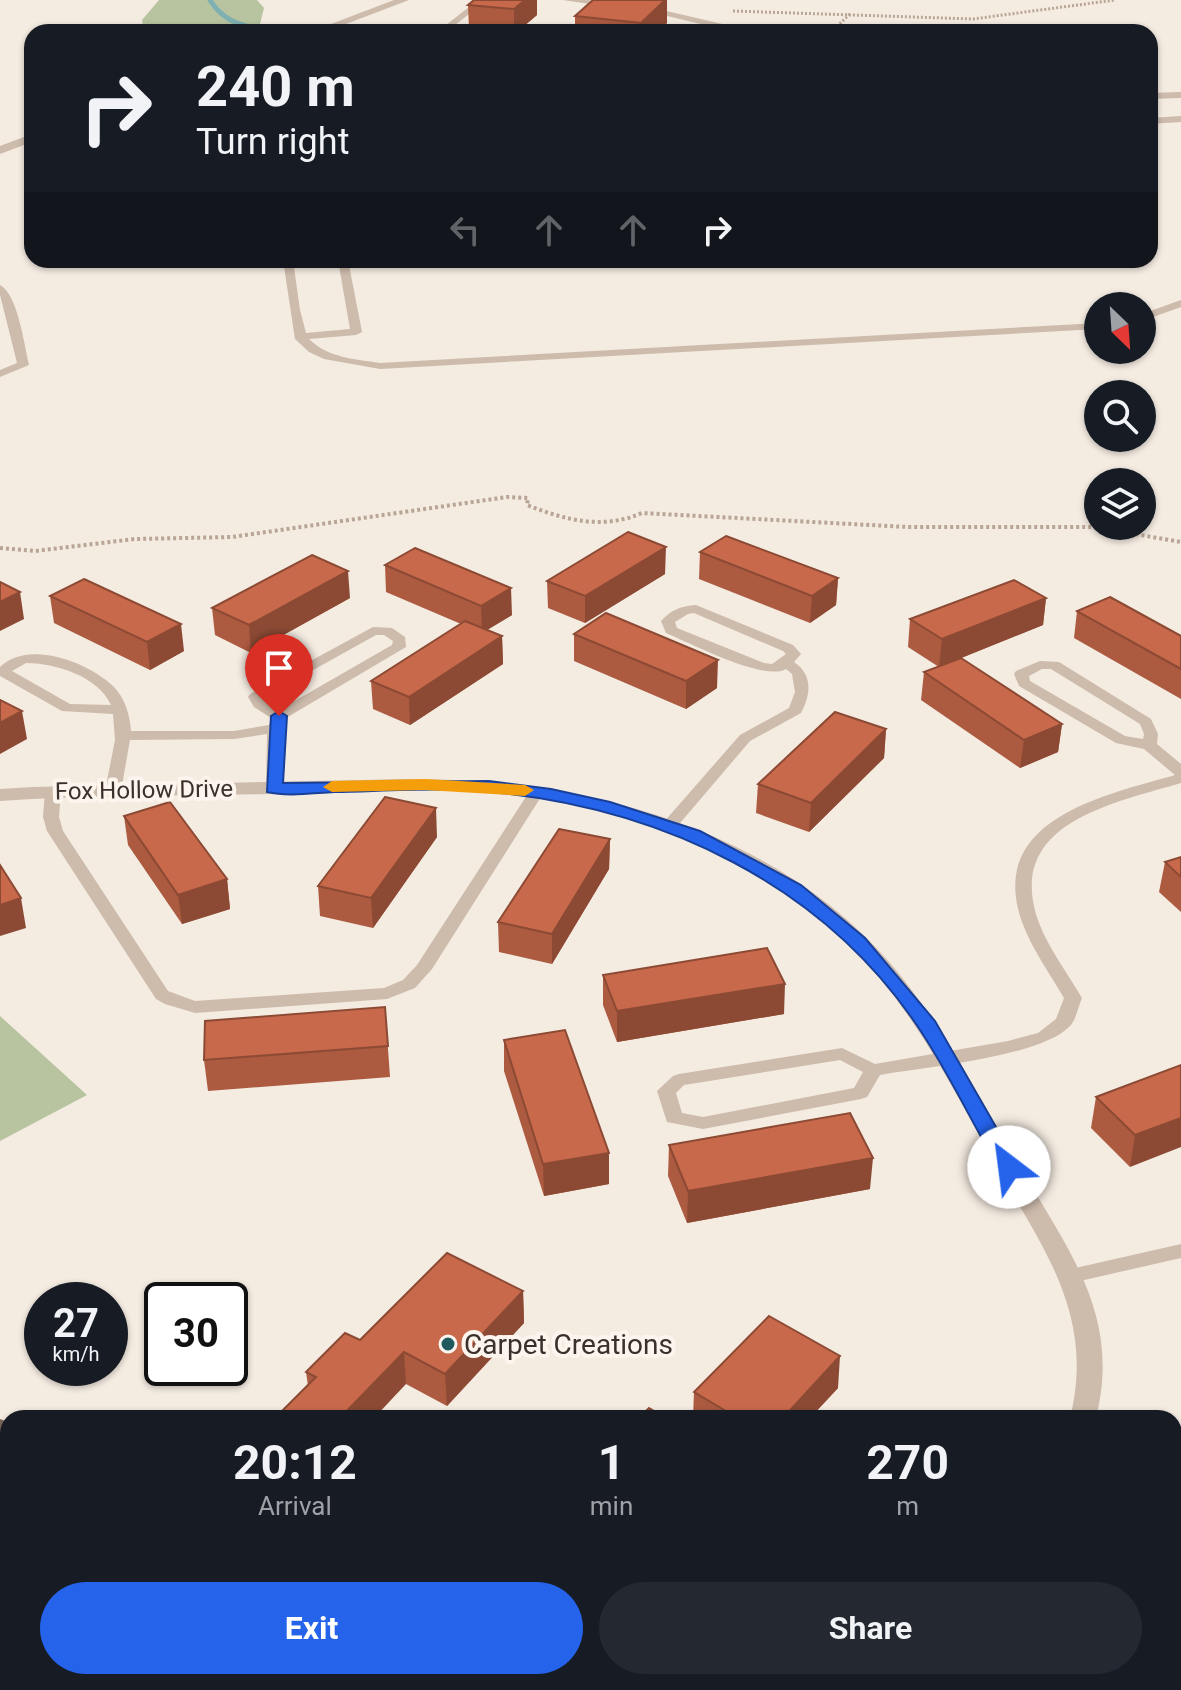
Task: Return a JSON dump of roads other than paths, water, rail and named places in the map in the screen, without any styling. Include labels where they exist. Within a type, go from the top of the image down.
[{"type":"street","points":[[337,24],[404,0]]},
{"type":"street","points":[[0,150],[24,141]]},
{"type":"street","name":"Fox Hollow Drive","points":[[0,795],[53,791],[425,784],[536,792],[610,807],[669,826],[744,859],[817,906],[894,982],[928,1025],[1071,1276],[1091,1346],[1084,1410]]},
{"type":"lane","points":[[452,24],[483,0]]},
{"type":"lane","points":[[567,0],[618,6]]},
{"type":"lane","points":[[631,7],[709,24]]},
{"type":"lane","points":[[1158,96],[1181,95]]},
{"type":"lane","points":[[1158,120],[1181,119]]},
{"type":"lane","points":[[289,268],[299,337],[307,348],[330,358],[380,366],[1084,327]]},
{"type":"lane","points":[[299,337],[356,332],[344,268]]},
{"type":"lane","points":[[0,288],[23,365],[0,374]]},
{"type":"lane","points":[[1156,313],[1181,303]]},
{"type":"lane","points":[[696,609],[788,648],[794,654],[786,662],[775,669],[761,667],[671,630],[668,621],[684,610],[696,609]]},
{"type":"lane","points":[[123,736],[234,735],[277,722],[399,647],[400,640],[387,631],[373,631],[255,697],[277,722],[274,788]]},
{"type":"lane","points":[[113,791],[123,736],[120,710],[105,687],[36,656],[19,659],[7,665],[3,672],[67,708],[120,710]]},
{"type":"lane","points":[[669,826],[745,738],[796,710],[802,692],[799,672],[786,662]]},
{"type":"lane","points":[[873,1070],[861,1093],[703,1123],[674,1118],[666,1091],[679,1080],[842,1054],[873,1070],[1044,1037],[1064,1022],[1073,998],[1030,921],[1023,889],[1026,861],[1056,822],[1083,809],[1181,775],[1149,745],[1121,740],[1024,683],[1021,674],[1040,665],[1054,665],[1146,722],[1151,734],[1149,745]]},
{"type":"lane","points":[[53,791],[51,817],[55,831],[162,995],[195,1007],[387,993],[409,984],[423,969],[536,792]]},
{"type":"lane","points":[[1071,1276],[1181,1250]]},
{"type":"waterway","points":[[210,0],[225,17],[241,24]]},
{"type":"place","name":"Carpet Creations","points":[[448,1344]]}]
